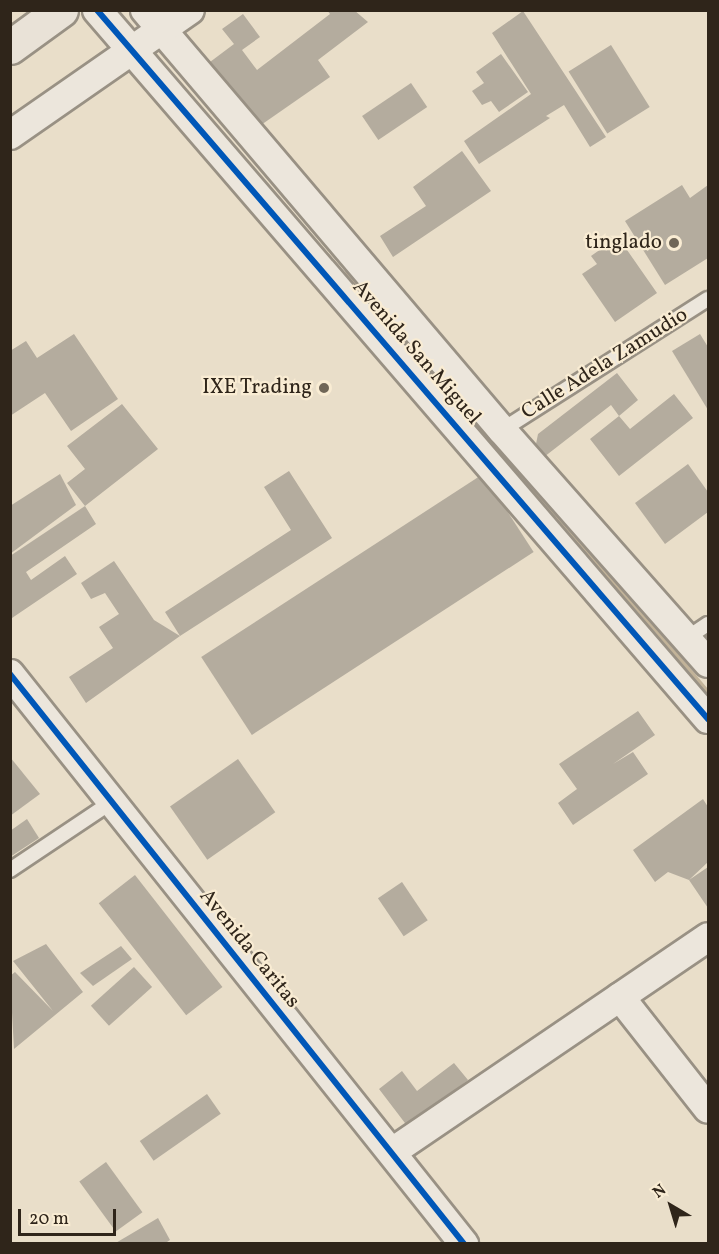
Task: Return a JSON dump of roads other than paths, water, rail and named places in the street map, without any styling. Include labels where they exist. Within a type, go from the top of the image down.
[{"type":"highway","points":[[10,47],[61,10]]},
{"type":"street","name":"Avenida San Miguel","points":[[97,10],[708,719]]},
{"type":"street","points":[[10,135],[131,50],[153,20],[190,10]]},
{"type":"street","name":"Avenida San Miguel","points":[[153,20],[502,430],[698,631],[708,663]]},
{"type":"street","name":"Avenida Caritas","points":[[10,674],[110,803],[464,1244]]},
{"type":"street","points":[[392,1152],[708,938]]},
{"type":"street","points":[[620,997],[708,1109]]},
{"type":"lane","name":"Calle Adela Zamudio","points":[[502,430],[708,299]]},
{"type":"lane","points":[[10,870],[110,803]]},
{"type":"waterway","points":[[349,273],[708,696]]},
{"type":"place","name":"tinglado","points":[[674,243]]},
{"type":"place","name":"IXE Trading","points":[[324,388]]}]
